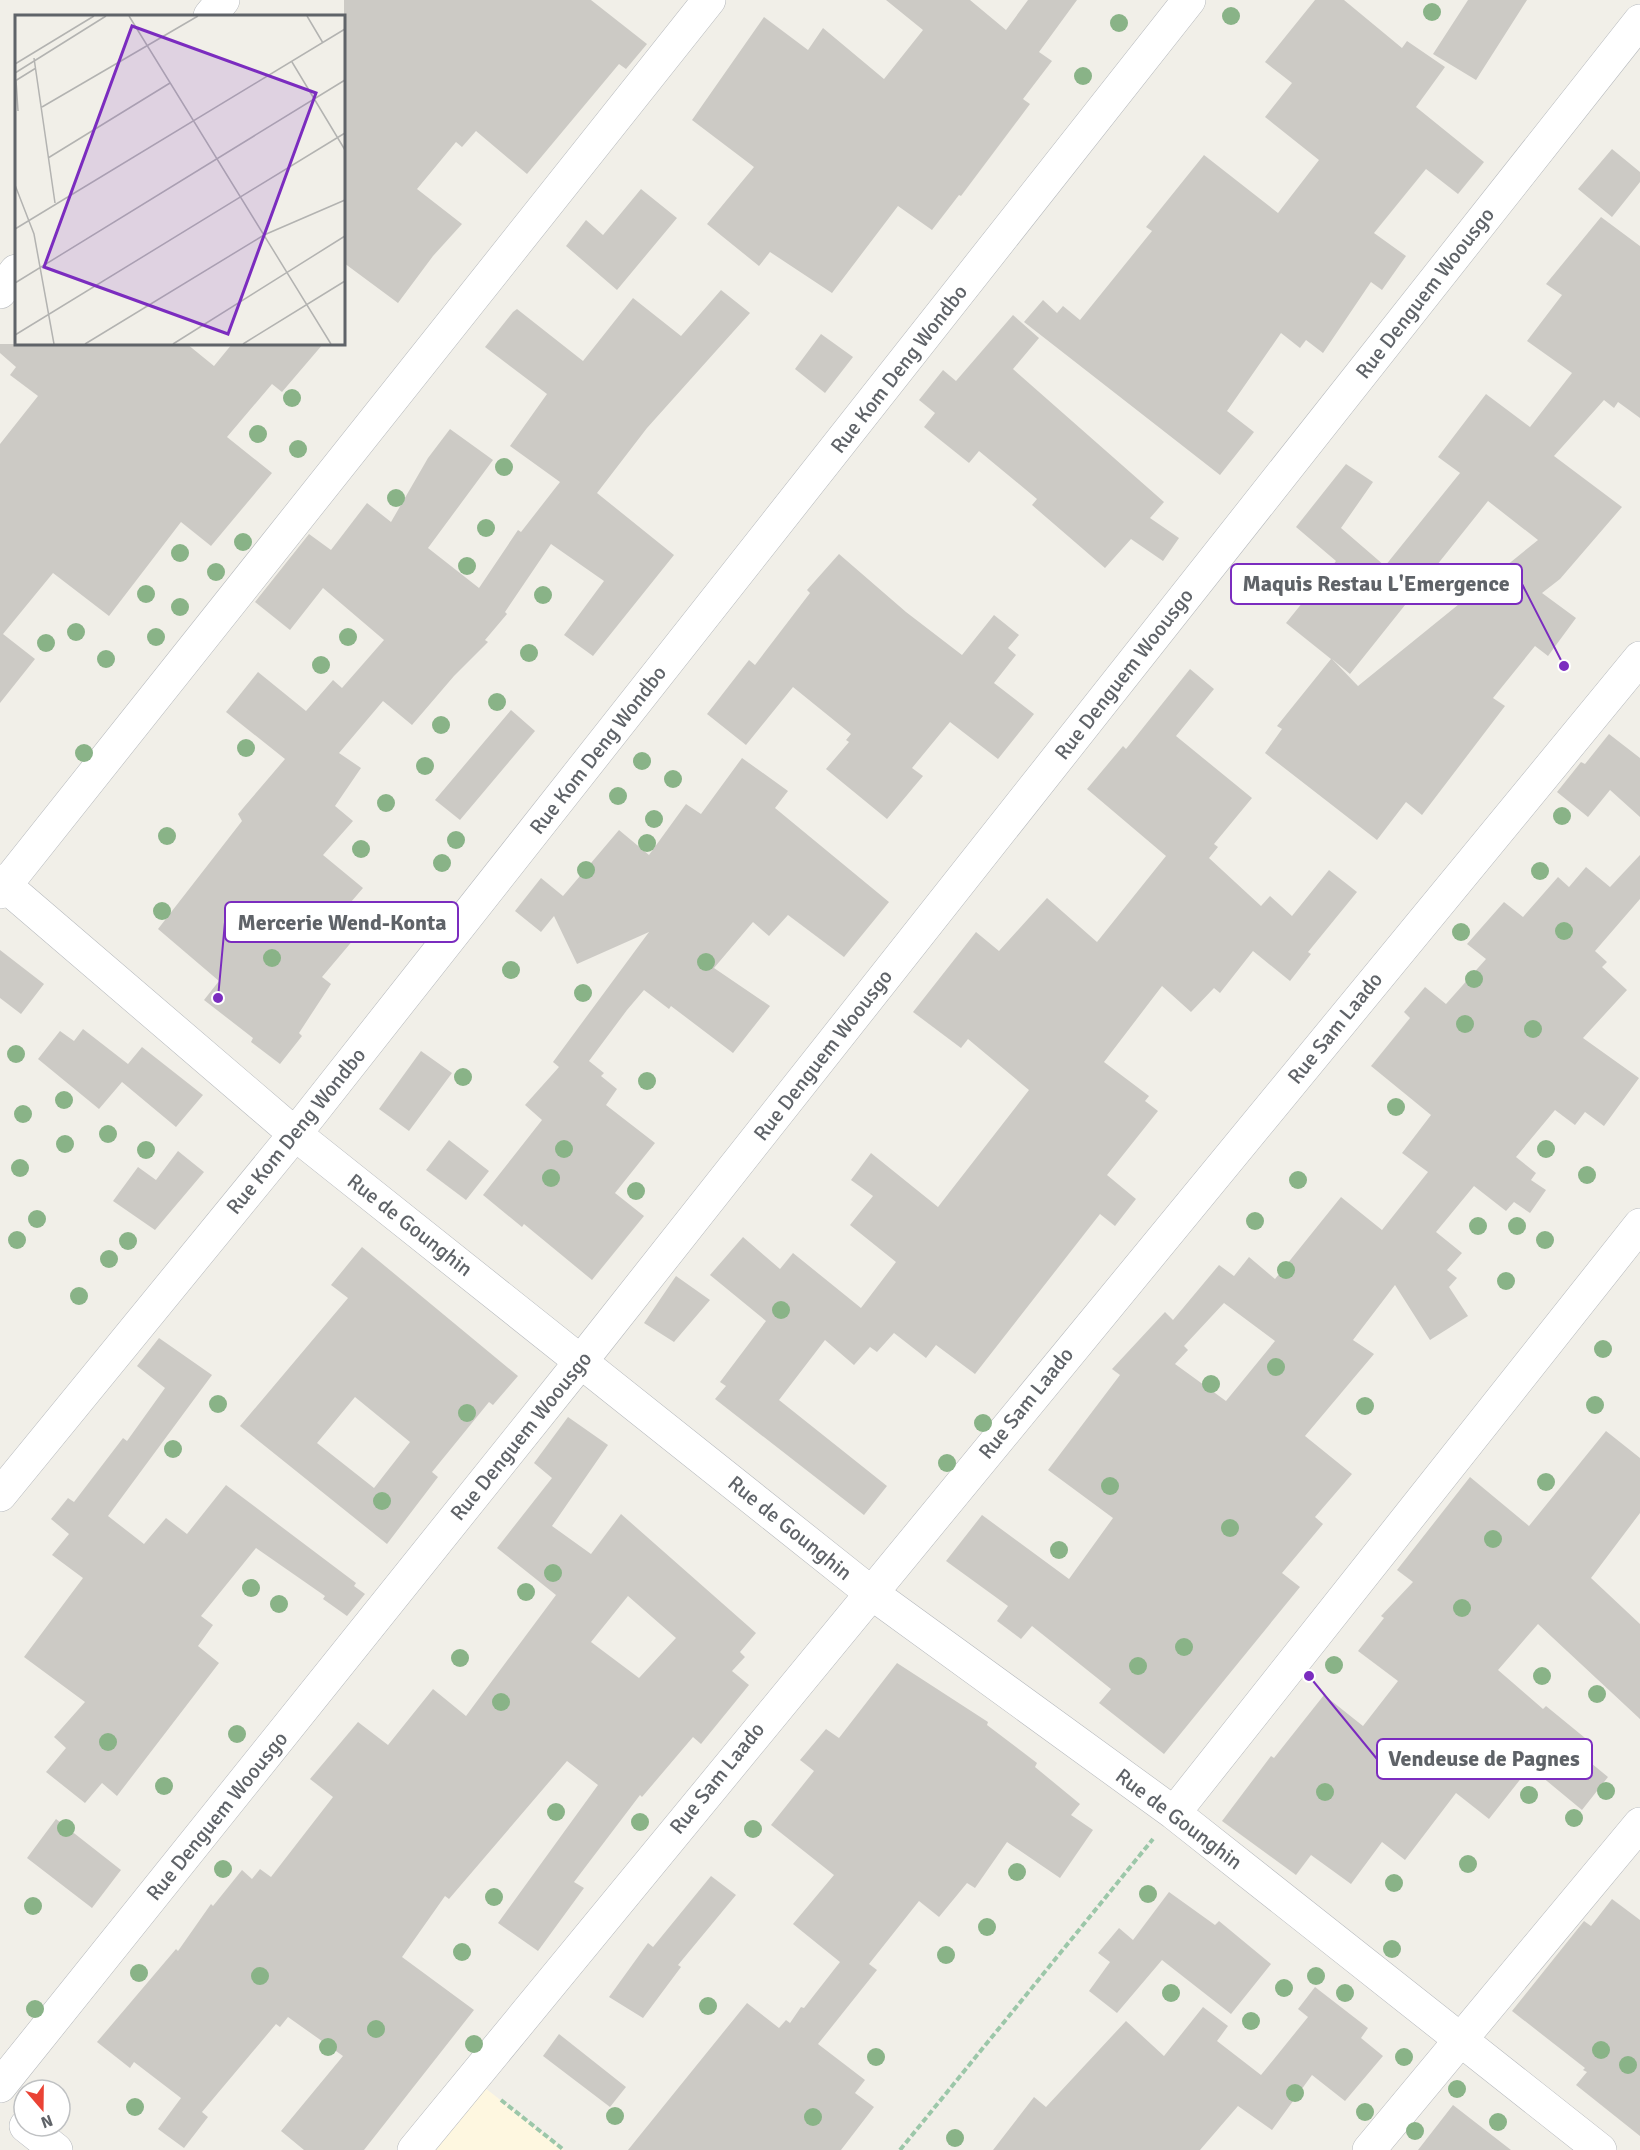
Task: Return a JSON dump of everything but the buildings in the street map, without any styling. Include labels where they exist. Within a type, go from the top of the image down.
[{"type":"street","points":[[211,15],[223,0]]},
{"type":"street","points":[[2,886],[710,0]]},
{"type":"street","name":"Rue Kom Deng Wondbo","points":[[0,1495],[295,1134],[1189,0]]},
{"type":"street","name":"Rue Denguem Woousgo","points":[[0,2086],[582,1360],[1640,21]]},
{"type":"street","points":[[0,292],[15,272]]},
{"type":"street","name":"Rue Sam Laado","points":[[414,2150],[471,2077],[1640,658]]},
{"type":"street","name":"Rue de Gounghin","points":[[2,886],[295,1134],[582,1360],[870,1592],[1174,1813],[1600,2150]]},
{"type":"street","points":[[1174,1813],[1640,1226]]},
{"type":"street","points":[[1370,2150],[1640,1824]]},
{"type":"street","points":[[0,2105],[12,2115]]},
{"type":"street","points":[[41,2138],[56,2150]]},
{"type":"path","points":[[900,2150],[1174,1813]]},
{"type":"path","points":[[471,2077],[564,2150]]},
{"type":"shaded area","points":[[471,2077],[564,2150],[414,2150]]},
{"type":"place","name":"Maquis Restau L'Emergence","points":[[1564,666]]},
{"type":"place","name":"Mercerie Wend-Konta","points":[[218,998]]},
{"type":"place","name":"Vendeuse de Pagnes","points":[[1309,1676]]}]
